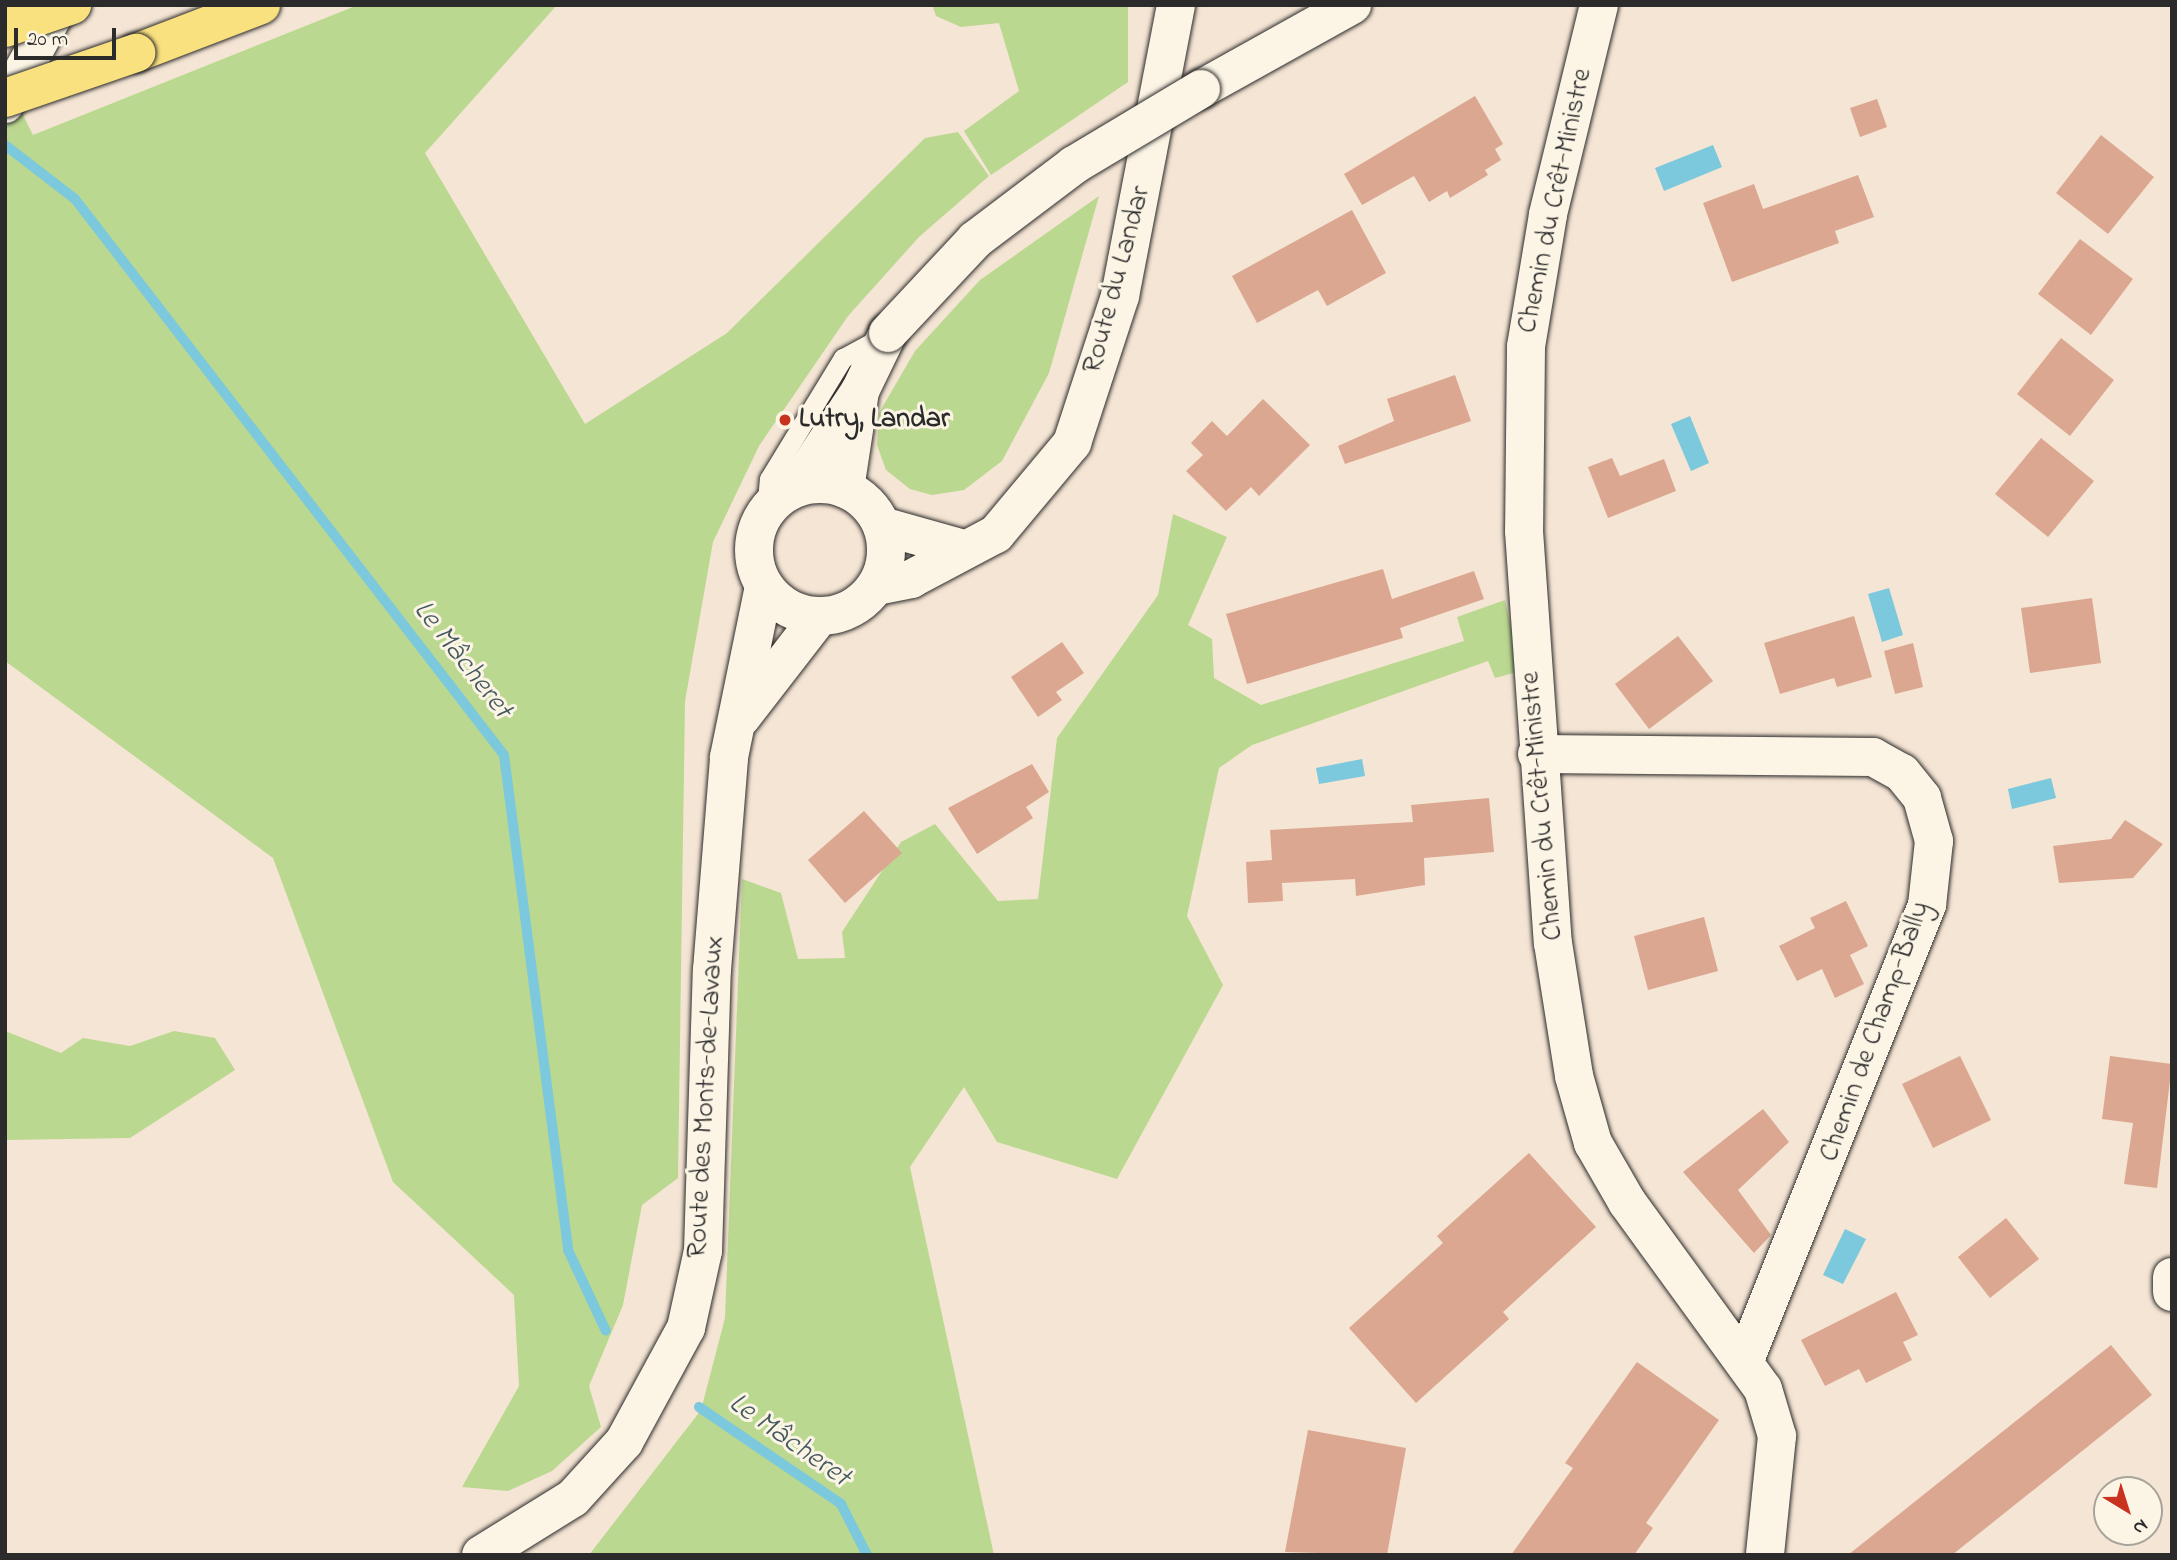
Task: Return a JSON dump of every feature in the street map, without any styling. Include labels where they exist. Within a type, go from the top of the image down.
[{"type":"highway","points":[[5,29],[72,5]]},
{"type":"highway","points":[[5,98],[261,5]]},
{"type":"street","points":[[5,104],[59,5]]},
{"type":"street","name":"Route du Landar","points":[[876,586],[911,579],[996,534],[1072,443],[1120,296],[1176,5]]},
{"type":"street","points":[[796,488],[845,489],[882,527],[887,547],[876,586],[851,609],[819,617],[779,603],[764,587],[754,550],[766,512],[796,488],[860,391],[888,333],[975,240],[1074,165],[1201,89],[1352,5]]},
{"type":"street","name":"Chemin du Crêt-Ministre","points":[[1599,5],[1548,215],[1526,347],[1524,531],[1537,754],[1553,943],[1574,1076],[1593,1143],[1627,1202],[1745,1359],[1763,1389],[1777,1436],[1765,1555]]},
{"type":"street","points":[[845,489],[860,391]]},
{"type":"street","points":[[882,527],[964,549]]},
{"type":"street","points":[[740,720],[754,614],[764,587]]},
{"type":"street","points":[[740,720],[819,617]]},
{"type":"street","name":"Route des Monts-de-Lavaux","points":[[481,1555],[573,1498],[599,1470],[647,1409],[686,1328],[703,1251],[712,970],[729,757],[740,720]]},
{"type":"street","name":"Chemin de Champ-Bally","points":[[1537,754],[1873,757],[1902,773],[1922,798],[1934,841],[1927,905],[1745,1359]]},
{"type":"street","points":[[2172,1277],[2172,1292]]},
{"type":"lane","points":[[766,512],[769,479],[843,358],[888,333]]},
{"type":"green space","points":[[358,5],[557,5],[425,153],[585,424],[727,333],[925,138],[958,132],[989,176],[919,237],[848,316],[759,446],[713,542],[685,701],[678,1178],[642,1205],[623,1305],[589,1386],[601,1427],[552,1471],[508,1491],[462,1487],[519,1386],[514,1295],[393,1182],[273,858],[5,661],[5,79],[33,135]]},
{"type":"green space","points":[[932,5],[1128,5],[1128,82],[991,175],[964,131],[1019,91],[999,23],[961,27],[936,16]]},
{"type":"green space","points":[[1099,196],[1049,373],[1002,461],[964,490],[932,495],[910,489],[886,470],[877,445],[879,413],[915,351],[980,280]]},
{"type":"green space","points":[[1173,514],[1227,537],[1188,625],[1212,639],[1214,678],[1261,705],[1464,641],[1457,617],[1505,600],[1521,671],[1495,678],[1488,661],[1252,745],[1219,768],[1187,916],[1223,985],[1117,1179],[997,1142],[964,1087],[910,1167],[994,1555],[589,1555],[701,1410],[725,1318],[742,879],[781,893],[798,959],[845,958],[842,932],[901,842],[935,824],[998,901],[1038,899],[1057,738],[1158,595]]},
{"type":"green space","points":[[5,1031],[61,1053],[83,1038],[130,1046],[174,1031],[215,1038],[235,1070],[130,1138],[5,1140]]},
{"type":"water","points":[[1713,145],[1722,167],[1664,191],[1655,168]]},
{"type":"water","points":[[1690,416],[1709,463],[1691,471],[1671,424]]},
{"type":"water","points":[[1889,588],[1903,635],[1882,642],[1868,594]]},
{"type":"water","points":[[1362,759],[1365,776],[1319,784],[1316,768]]},
{"type":"water","points":[[2051,778],[2056,798],[2012,809],[2008,789]]},
{"type":"water","points":[[1845,1229],[1866,1239],[1843,1284],[1823,1275]]},
{"type":"building","points":[[1475,96],[1503,144],[1495,149],[1501,160],[1485,170],[1488,175],[1450,198],[1447,191],[1429,202],[1414,176],[1362,205],[1344,174]]},
{"type":"building","points":[[1877,99],[1887,127],[1860,137],[1850,108]]},
{"type":"building","points":[[2101,135],[2154,177],[2108,234],[2056,193]]},
{"type":"building","points":[[1858,175],[1874,217],[1835,231],[1839,243],[1732,282],[1703,203],[1754,184],[1763,209]]},
{"type":"building","points":[[1352,210],[1386,273],[1327,306],[1318,290],[1257,323],[1232,276]]},
{"type":"building","points":[[2080,239],[2133,279],[2091,335],[2038,294]]},
{"type":"building","points":[[2061,338],[2114,380],[2070,436],[2017,394]]},
{"type":"building","points":[[1455,375],[1471,421],[1345,464],[1338,446],[1394,421],[1387,399]]},
{"type":"building","points":[[1263,399],[1310,445],[1259,496],[1251,487],[1226,511],[1186,471],[1203,455],[1191,443],[1212,421],[1227,436]]},
{"type":"building","points":[[2041,438],[2094,481],[2048,537],[1995,494]]},
{"type":"building","points":[[1612,458],[1620,476],[1664,459],[1676,491],[1608,518],[1588,467]]},
{"type":"building","points":[[1383,569],[1392,599],[1474,571],[1484,599],[1400,628],[1403,638],[1247,684],[1226,614]]},
{"type":"building","points":[[2092,598],[2101,663],[2030,673],[2021,608]]},
{"type":"building","points":[[1854,616],[1872,677],[1837,687],[1834,678],[1780,694],[1764,643]]},
{"type":"building","points":[[1678,636],[1713,681],[1649,729],[1615,684]]},
{"type":"building","points":[[1062,642],[1084,673],[1056,692],[1062,700],[1038,717],[1011,677]]},
{"type":"building","points":[[1913,643],[1923,687],[1895,694],[1884,651]]},
{"type":"building","points":[[1032,764],[1049,792],[1026,807],[1033,818],[977,854],[948,808]]},
{"type":"building","points":[[1489,798],[1494,852],[1424,858],[1425,885],[1356,896],[1355,879],[1282,883],[1283,901],[1248,903],[1246,862],[1272,860],[1270,830],[1413,822],[1411,805]]},
{"type":"building","points":[[864,811],[902,853],[845,903],[808,860]]},
{"type":"building","points":[[2125,820],[2163,844],[2133,878],[2059,883],[2053,846],[2111,839]]},
{"type":"building","points":[[1846,901],[1868,946],[1850,955],[1864,984],[1835,998],[1822,969],[1797,981],[1779,946],[1815,928],[1810,918]]},
{"type":"building","points":[[1704,917],[1718,971],[1648,990],[1634,936]]},
{"type":"building","points":[[1960,1056],[1991,1120],[1933,1148],[1902,1084]]},
{"type":"building","points":[[2110,1056],[2172,1064],[2157,1188],[2124,1184],[2133,1123],[2102,1119]]},
{"type":"building","points":[[1763,1109],[1789,1142],[1738,1190],[1771,1235],[1754,1253],[1683,1172]]},
{"type":"building","points":[[1529,1153],[1596,1227],[1503,1312],[1509,1319],[1416,1403],[1349,1328],[1443,1243],[1437,1236]]},
{"type":"building","points":[[2006,1218],[2039,1259],[1990,1298],[1958,1257]]},
{"type":"building","points":[[1896,1292],[1918,1335],[1903,1342],[1912,1360],[1866,1383],[1859,1369],[1825,1386],[1801,1340]]},
{"type":"building","points":[[2111,1345],[2152,1395],[2056,1472],[1952,1555],[1848,1555]]},
{"type":"building","points":[[1637,1362],[1719,1420],[1646,1523],[1653,1528],[1634,1555],[1511,1555],[1573,1468],[1565,1463]]},
{"type":"building","points":[[1308,1430],[1406,1448],[1387,1555],[1285,1552]]},
{"type":"waterway","name":"Le Mâcheret","points":[[5,145],[75,199],[504,755],[568,1250],[606,1331]]},
{"type":"waterway","name":"Le Mâcheret","points":[[699,1407],[841,1504],[867,1555]]},
{"type":"place","name":"Lutry, Landar","points":[[785,420]]}]
